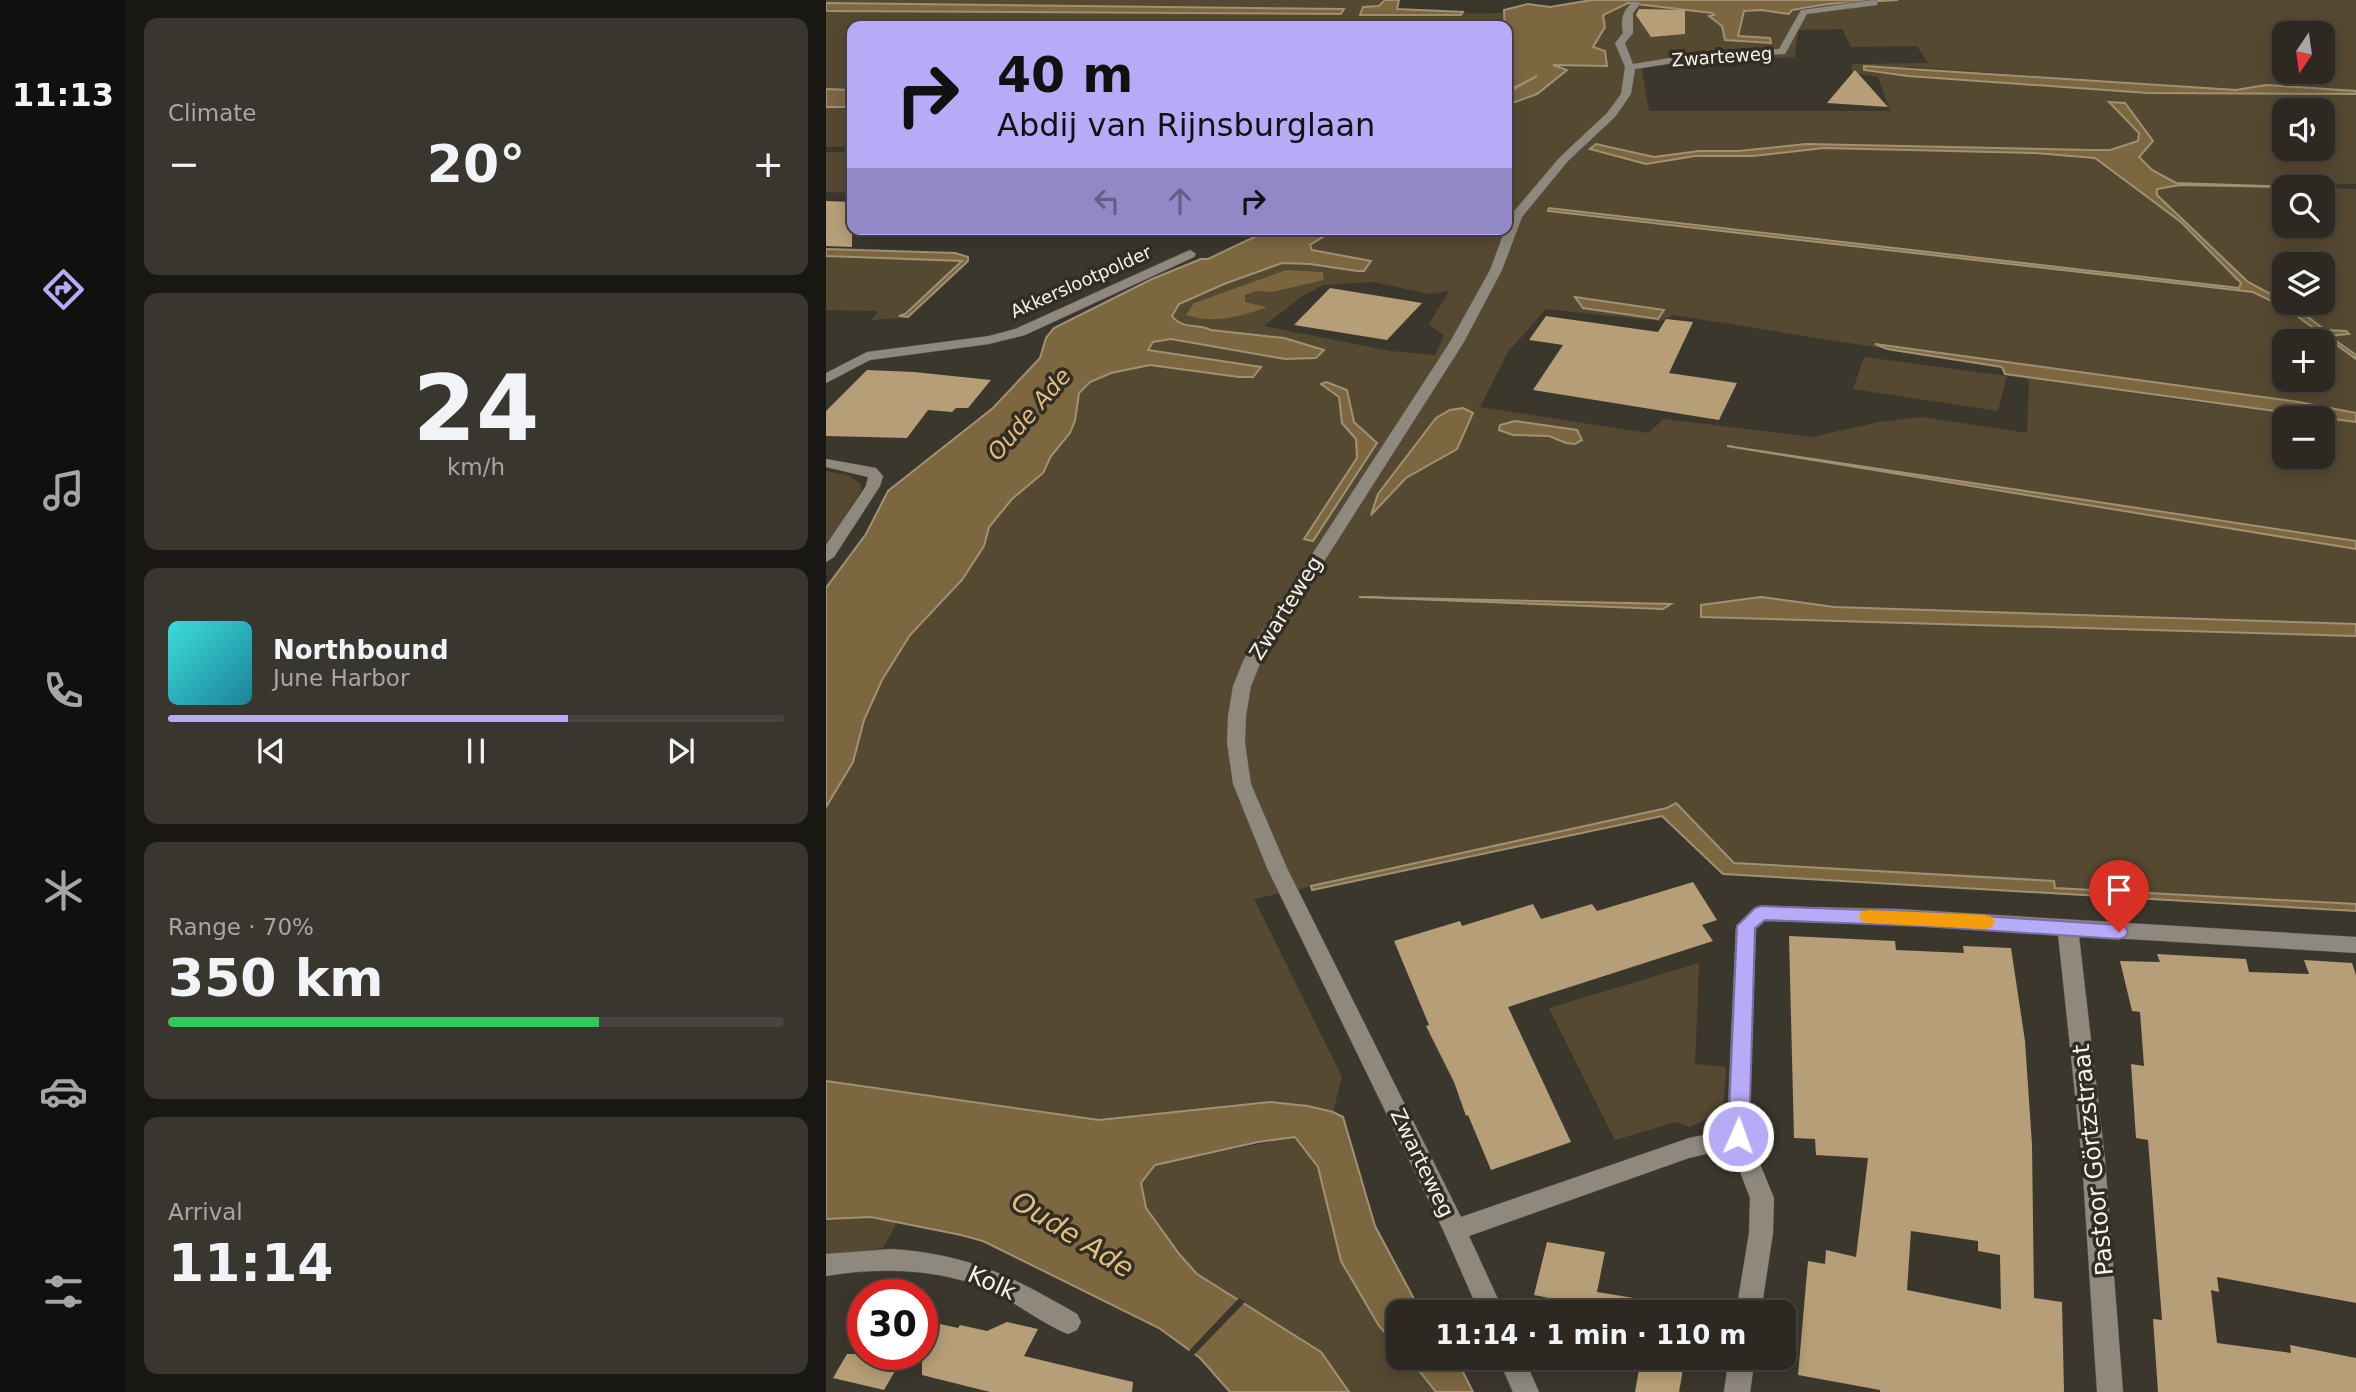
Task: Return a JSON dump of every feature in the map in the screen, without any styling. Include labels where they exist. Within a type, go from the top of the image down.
[{"type":"street","name":"Zwarteweg","points":[[1512,225],[1516,216],[1564,159],[1611,115],[1626,94],[1630,67],[1620,43],[1628,33],[1625,23],[1631,8],[1637,3]]},
{"type":"street","name":"Zwarteweg","points":[[1630,67],[1706,55],[1782,52],[1804,12],[1874,3]]},
{"type":"street","name":"Zwarteweg","points":[[1486,1300],[1455,1230],[1276,868],[1242,784],[1236,743],[1242,687],[1253,659],[1457,342],[1496,270],[1508,235]]},
{"type":"street","name":"Akkerslootpolder","points":[[826,379],[867,356],[989,340],[1020,332],[1190,254]]},
{"type":"street","points":[[826,463],[871,471],[876,476],[873,486],[826,556]]},
{"type":"street","points":[[1751,1300],[1761,1233],[1762,1198],[1738,1136],[1746,926],[1761,913],[1898,918],[2356,945]]},
{"type":"street","name":"Pastoor Görtzstraat","points":[[2068,929],[2094,1156],[2106,1295],[2110,1392]]},
{"type":"street","points":[[1455,1230],[1689,1148],[1738,1136]]},
{"type":"street","name":"Kolk","points":[[826,1265],[851,1260],[928,1262],[964,1270],[1000,1284],[1068,1322]]},
{"type":"street","points":[[1516,1370],[1526,1392]]},
{"type":"street","points":[[1737,1392],[1740,1370]]},
{"type":"shaded area","points":[[826,0],[1385,0],[1360,15],[1504,13],[1504,21],[847,21],[847,90],[826,89],[826,11],[1341,14],[1344,9],[826,3]]},
{"type":"shaded area","points":[[1898,0],[2356,0],[2356,91],[2266,85],[2236,90],[1911,67],[1864,67],[1908,76],[2148,93],[2356,94],[2356,184],[2335,184],[2335,175],[2272,175],[2272,185],[2176,183],[2152,170],[2139,157],[2142,152],[2139,133],[2138,141],[2110,150],[1806,144],[1739,151],[1699,151],[1654,157],[1596,144],[1646,164],[1695,156],[1753,156],[1824,148],[2035,153],[2095,158],[2181,222],[2241,284],[2239,288],[1549,208],[1548,211],[2253,292],[2272,301],[2272,315],[2296,315],[2315,329],[2272,329],[2272,392],[2335,392],[2335,344],[2356,359],[2356,413],[2335,409],[2335,406],[2319,406],[1878,345],[1887,349],[1673,315],[1660,321],[1546,309],[1508,352],[1480,407],[1648,433],[1664,419],[1812,437],[1879,422],[1921,417],[2027,433],[2029,380],[2018,376],[2203,403],[2272,409],[2272,469],[2335,469],[2335,419],[2356,422],[2356,541],[1811,459],[2356,549],[2356,624],[1834,607],[1761,597],[1701,616],[2356,636],[2356,904],[2055,888],[2053,881],[1734,863],[1675,803],[1667,808],[1254,899],[1342,1077],[1333,1112],[1270,1102],[1099,1120],[826,1081],[826,807],[853,762],[864,720],[882,680],[910,635],[962,580],[984,546],[989,527],[1012,499],[1043,473],[1051,456],[1070,433],[1075,421],[1079,393],[1090,382],[1118,370],[1150,365],[1239,377],[1260,368],[1147,350],[1153,342],[1171,339],[1217,346],[1324,351],[1284,338],[1185,325],[1171,316],[1179,304],[1282,263],[1364,271],[1371,261],[1311,250],[1310,245],[1326,235],[1512,235],[1512,103],[1537,94],[1566,70],[1552,65],[1607,66],[1593,47],[1605,27],[1602,15],[1628,3],[1712,13],[1722,26],[1725,40],[1770,38],[1738,36],[1744,11],[1774,11],[1828,4]],"holes":[[[1842,29],[1851,47],[1917,46],[1928,63],[1852,64],[1852,73],[1878,77],[1890,111],[1649,111],[1642,69],[1673,62],[1795,57],[1798,30]],[[1286,270],[1323,272],[1324,280],[1273,292],[1257,291],[1244,295],[1245,302],[1265,307],[1194,303]],[[1373,282],[1430,294],[1449,291],[1429,324],[1444,336],[1435,355],[1390,351],[1264,326],[1301,297],[1323,285]],[[1322,384],[1347,390],[1354,422],[1369,435],[1357,458],[1356,438],[1342,423],[1339,397]],[[1462,408],[1473,413],[1438,460],[1406,478],[1372,513],[1450,410]],[[1357,458],[1314,540],[1304,538]]]},
{"type":"shaded area","points":[[826,107],[847,107],[847,147],[826,147]]},
{"type":"shaded area","points":[[826,152],[847,152],[847,193],[826,192]]},
{"type":"shaded area","points":[[2179,185],[2272,186],[2272,238],[2335,238],[2335,188],[2356,189],[2356,355],[2335,339],[2335,329],[2322,329],[2303,315],[2335,315],[2335,252],[2272,252],[2272,295],[2248,282],[2157,195],[2157,189]]},
{"type":"shaded area","points":[[826,256],[962,261],[900,316],[901,318],[872,320],[878,311],[826,310]]},
{"type":"shaded area","points":[[1286,270],[1323,272],[1324,280],[1273,292],[1257,291],[1245,295],[1245,302],[1267,307],[1237,316],[1207,319],[1186,315],[1194,303]]},
{"type":"shaded area","points":[[1864,357],[2007,376],[1998,411],[1853,389]]},
{"type":"shaded area","points":[[826,471],[848,475],[860,483],[861,491],[826,546]]},
{"type":"shaded area","points":[[1699,963],[1695,1064],[1726,1067],[1724,1101],[1720,1112],[1690,1127],[1676,1122],[1615,1140],[1549,1008]]},
{"type":"shaded area","points":[[1295,1137],[1318,1167],[1341,1261],[1386,1334],[1386,1370],[1419,1370],[1436,1392],[1349,1392],[1321,1352],[1197,1274],[1146,1208],[1141,1183],[1155,1165]]},
{"type":"shaded area","points":[[871,1217],[897,1222],[883,1248],[826,1255],[826,1219]]},
{"type":"water","points":[[1385,0],[1399,0],[1397,9],[1463,12],[1461,15],[1360,15],[1363,7],[1379,6]]},
{"type":"water","points":[[1592,0],[1898,0],[1828,4],[1792,10],[1789,14],[1761,10],[1744,11],[1738,36],[1770,38],[1771,43],[1725,40],[1722,26],[1709,16],[1714,15],[1712,13],[1628,3],[1603,15],[1605,27],[1593,47],[1605,51],[1607,66],[1553,65],[1567,70],[1537,94],[1512,103],[1512,90],[1537,76],[1512,88],[1512,21],[1504,21],[1504,10],[1528,4],[1550,7]]},
{"type":"water","points":[[826,3],[1344,9],[1341,14],[826,11]]},
{"type":"water","points":[[1864,66],[2236,90],[2266,85],[2356,91],[2356,94],[2148,93],[1908,76],[1864,70]]},
{"type":"water","points":[[826,89],[847,90],[847,107],[826,107]]},
{"type":"water","points":[[2109,102],[2125,103],[2153,141],[2139,157],[2152,170],[2176,183],[2272,186],[2180,185],[2157,189],[2157,195],[2248,282],[2272,295],[2272,301],[2253,292],[1548,211],[1549,208],[2239,288],[2241,283],[2181,222],[2095,158],[2035,153],[1824,148],[1753,156],[1695,156],[1646,164],[1590,149],[1596,144],[1654,157],[1699,151],[1739,151],[1806,144],[2110,150],[2138,141],[2139,133]]},
{"type":"water","name":"Oude Ade","points":[[1258,235],[1326,235],[1310,245],[1312,250],[1371,261],[1364,271],[1282,263],[1179,304],[1172,316],[1185,325],[1284,338],[1324,350],[1316,358],[1285,359],[1171,339],[1153,342],[1148,350],[1261,367],[1253,377],[1239,377],[1150,365],[1111,373],[1090,382],[1079,393],[1075,421],[1070,433],[1051,456],[1043,473],[1012,499],[989,527],[984,546],[962,580],[910,635],[882,680],[864,720],[853,762],[826,807],[826,588],[866,534],[888,491],[993,408],[1040,358],[1046,338],[1054,328],[1152,279],[1201,259],[1208,259]]},
{"type":"water","points":[[826,249],[955,253],[968,257],[968,261],[908,317],[899,316],[905,314],[962,261],[826,256]]},
{"type":"water","points":[[1575,297],[1664,310],[1658,319],[1583,308]]},
{"type":"water","points":[[2296,315],[2305,315],[2324,329],[2315,329]]},
{"type":"water","points":[[2335,330],[2346,331],[2349,334],[2335,335]]},
{"type":"water","points":[[2335,340],[2356,355],[2356,359],[2335,344]]},
{"type":"water","points":[[1875,344],[2320,406],[2272,406],[2272,411],[2005,374],[2002,367],[1887,349]]},
{"type":"water","points":[[1326,382],[1347,390],[1354,422],[1377,443],[1313,541],[1304,539],[1357,458],[1356,439],[1342,423],[1339,397],[1321,384]]},
{"type":"water","points":[[1463,408],[1473,413],[1457,449],[1406,478],[1371,515],[1378,494],[1436,418],[1450,410]]},
{"type":"water","points":[[2335,409],[2356,413],[2356,422],[2335,419]]},
{"type":"water","points":[[1515,421],[1577,430],[1582,440],[1575,444],[1566,443],[1549,436],[1513,435],[1499,430],[1500,425]]},
{"type":"water","points":[[1727,446],[2356,541],[2356,549]]},
{"type":"water","points":[[1359,597],[1671,604],[1663,609]]},
{"type":"water","points":[[1761,597],[1834,607],[2356,624],[2356,636],[1701,617],[1701,605]]},
{"type":"water","points":[[1676,803],[1734,863],[2054,881],[2055,888],[2356,904],[2356,911],[1723,874],[1662,816],[1312,890],[1311,886],[1667,808]]},
{"type":"water","name":"Oude Ade","points":[[826,1081],[1099,1120],[1270,1102],[1308,1106],[1343,1117],[1375,1226],[1415,1300],[1386,1300],[1386,1334],[1341,1261],[1318,1167],[1295,1137],[1258,1142],[1155,1165],[1141,1183],[1146,1208],[1197,1274],[1321,1352],[1349,1392],[1230,1392],[1200,1358],[1159,1328],[983,1241],[871,1217],[826,1219]]},
{"type":"water","points":[[1419,1370],[1462,1370],[1473,1392],[1436,1392]]},
{"type":"pier","points":[[1239,1298],[1245,1302],[1192,1357],[1187,1353]]},
{"type":"building","points":[[1639,9],[1685,10],[1685,34],[1651,37],[1636,15]]},
{"type":"building","points":[[1855,70],[1888,107],[1827,103]]},
{"type":"building","points":[[826,201],[847,202],[847,235],[852,235],[852,247],[826,246]]},
{"type":"building","points":[[1330,288],[1422,303],[1387,340],[1294,325]]},
{"type":"building","points":[[1546,316],[1658,332],[1666,319],[1693,322],[1669,373],[1737,383],[1719,420],[1533,390],[1563,345],[1529,340]]},
{"type":"building","points":[[867,370],[991,380],[968,408],[956,408],[952,412],[928,410],[907,438],[826,436],[826,411]]},
{"type":"building","points":[[1693,882],[1717,920],[1702,925],[1713,941],[1508,1007],[1571,1142],[1491,1170],[1468,1115],[1466,1116],[1454,1082],[1426,1026],[1429,1025],[1394,941],[1460,921],[1462,926],[1533,904],[1541,919],[1592,904],[1597,911]]},
{"type":"building","points":[[1789,936],[1895,941],[1896,950],[1964,953],[1963,946],[2011,948],[2025,1041],[2032,1145],[2034,1298],[2062,1302],[2064,1392],[1880,1392],[1798,1375],[1808,1261],[1825,1264],[1826,1250],[1856,1257],[1868,1158],[1816,1155],[1815,1139],[1794,1138]],"holes":[[[1911,1231],[1978,1241],[1978,1251],[2000,1255],[2001,1309],[1907,1290]]]},
{"type":"building","points":[[2157,954],[2246,959],[2249,972],[2309,974],[2304,960],[2352,963],[2356,975],[2356,1303],[2217,1277],[2219,1292],[2211,1290],[2217,1343],[2291,1353],[2290,1345],[2356,1358],[2356,1392],[2158,1392],[2153,1319],[2162,1320],[2148,1140],[2136,1138],[2131,1064],[2144,1066],[2140,1012],[2132,1011],[2120,961],[2160,962]]},
{"type":"building","points":[[1547,1242],[1605,1252],[1597,1292],[1640,1299],[1559,1300],[1534,1295]]},
{"type":"building","points":[[1007,1322],[1038,1329],[1024,1356],[1133,1382],[1132,1392],[990,1392],[922,1375],[922,1370],[938,1370],[938,1324],[987,1331]]},
{"type":"building","points":[[847,1354],[847,1370],[896,1370],[884,1390],[833,1378]]},
{"type":"building","points":[[1639,1370],[1683,1370],[1679,1392],[1635,1392]]},
{"type":"slow traffic","points":[[1868,917],[1985,922]]},
{"type":"route","points":[[1738,1136],[1746,926],[1761,913],[2040,925],[2119,932]]}]
